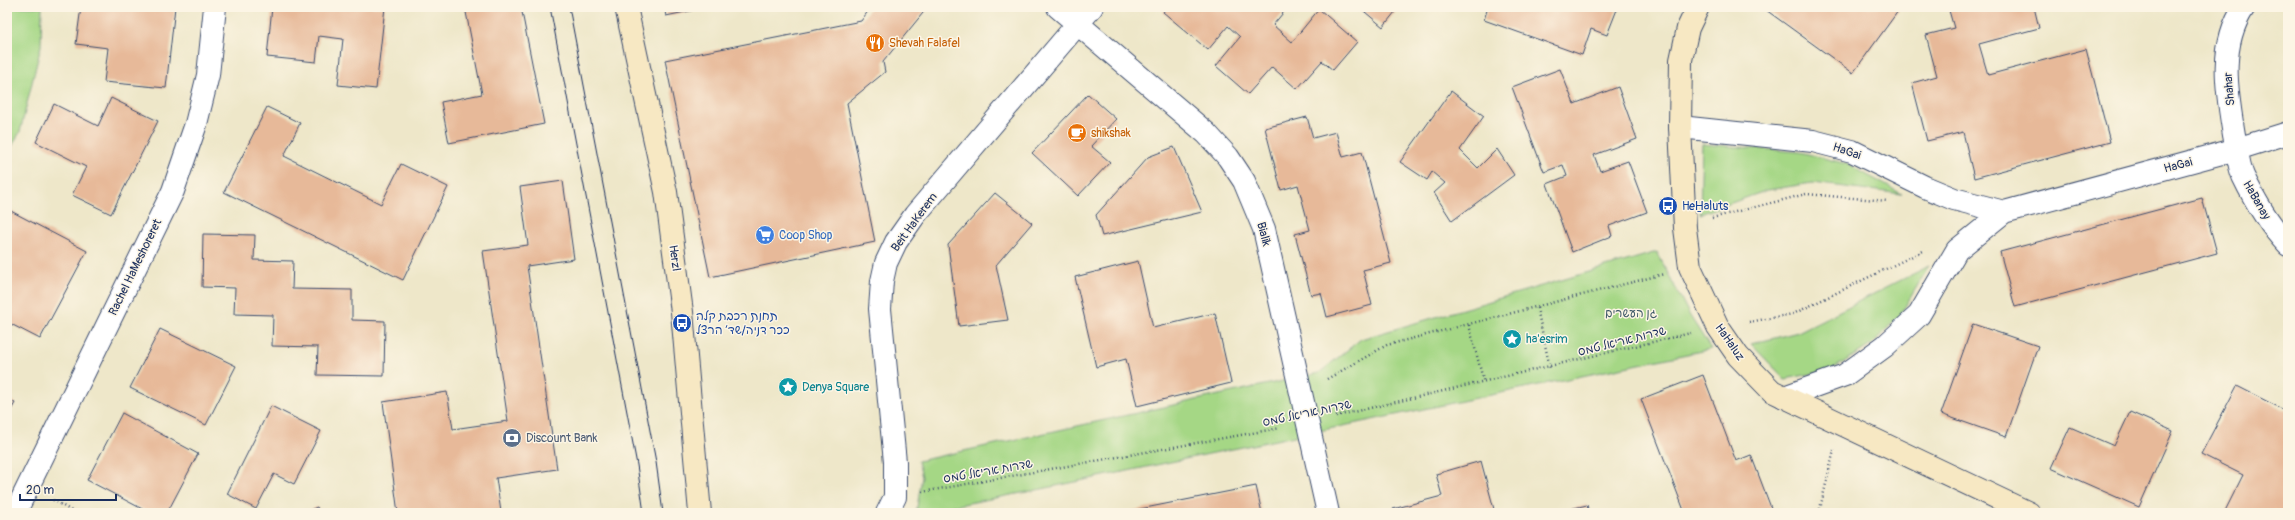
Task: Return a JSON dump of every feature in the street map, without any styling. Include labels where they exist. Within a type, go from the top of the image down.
[{"type":"street","name":"Rachel HaMeshoreret","points":[[15,513],[173,191],[196,124],[208,76],[215,7]]},
{"type":"street","name":"Herzl","points":[[626,7],[666,192],[682,312],[700,513]]},
{"type":"street","name":"Bialik","points":[[1058,7],[1206,133],[1228,158],[1244,181],[1264,229],[1328,513]]},
{"type":"street","name":"Beit HaKerem","points":[[891,505],[895,462],[880,309],[886,263],[896,242],[916,215],[1092,7]]},
{"type":"street","name":"HaHaluz","points":[[1698,7],[1688,28],[1681,60],[1680,127],[1685,228],[1690,267],[1718,327],[1738,356],[1772,391],[2029,513]]},
{"type":"street","name":"Shahar","points":[[2237,149],[2226,81],[2231,34],[2244,7]]},
{"type":"street","name":"HaGai","points":[[1680,127],[1813,141],[1852,151],[1926,188],[1954,199],[2004,212]]},
{"type":"street","name":"HaGai","points":[[1784,397],[1845,375],[1885,346],[1919,315],[1957,250],[2004,212],[2237,149],[2288,133]]},
{"type":"street","name":"HaBanay","points":[[2237,149],[2242,175],[2260,209],[2288,245]]},
{"type":"path","points":[[1685,228],[1722,215],[1806,194],[1893,202]]},
{"type":"path","name":"שדרות אריאל טמס","points":[[891,505],[1307,423],[1550,368],[1718,327],[1793,314],[1928,249]]},
{"type":"path","name":"שדרות אריאל טמס","points":[[1300,394],[1388,345],[1537,308],[1690,267]]},
{"type":"path","points":[[1537,308],[1550,368]]},
{"type":"path","points":[[1469,325],[1484,383]]},
{"type":"path","points":[[1819,513],[1841,425]]},
{"type":"green space","points":[[7,7],[42,7],[41,46],[20,132],[7,155]]},
{"type":"green space","points":[[1702,144],[1800,152],[1847,164],[1902,194],[1812,183],[1768,190],[1700,214]]},
{"type":"green space","name":"גן העשרים","points":[[1657,252],[1690,316],[1711,349],[1032,491],[916,513],[922,477],[918,461],[1319,373],[1361,339]]},
{"type":"green space","points":[[1929,266],[1900,315],[1871,345],[1831,370],[1785,379],[1751,344],[1798,332]]},
{"type":"building","points":[[81,7],[175,7],[166,88],[104,82],[108,48],[76,44]]},
{"type":"building","points":[[272,7],[385,7],[376,89],[338,85],[343,39],[319,36],[316,62],[267,57]]},
{"type":"building","points":[[465,7],[521,7],[544,124],[449,143],[441,102],[482,94]]},
{"type":"building","points":[[664,7],[704,7],[704,8],[666,16]]},
{"type":"building","points":[[871,7],[927,8],[883,62],[885,72],[847,103],[875,242],[710,277],[665,60],[861,21]]},
{"type":"building","points":[[1167,7],[1288,7],[1273,25],[1292,42],[1319,9],[1357,42],[1333,70],[1322,61],[1297,89],[1272,67],[1248,94],[1216,66],[1240,37],[1228,26],[1208,50],[1163,12]]},
{"type":"building","points":[[1359,7],[1399,7],[1383,27]]},
{"type":"building","points":[[1488,7],[1618,7],[1607,35],[1591,29],[1582,55],[1484,20]]},
{"type":"building","points":[[1769,7],[1901,7],[1853,73],[1766,10]]},
{"type":"building","points":[[1948,7],[2034,7],[2039,28],[1979,44],[1988,75],[2086,49],[2110,142],[1974,178],[1963,132],[1927,141],[1912,83],[1937,76],[1926,35],[1954,28]]},
{"type":"building","points":[[1560,69],[1574,104],[1618,87],[1637,139],[1594,155],[1600,171],[1628,161],[1647,212],[1609,226],[1612,236],[1572,252],[1547,184],[1567,176],[1563,165],[1544,172],[1512,87]]},
{"type":"building","points":[[1451,91],[1484,116],[1460,150],[1478,168],[1497,149],[1514,175],[1452,221],[1434,193],[1445,183],[1432,172],[1427,180],[1400,162]]},
{"type":"building","name":"shikshak","points":[[1088,94],[1116,119],[1091,146],[1110,162],[1078,196],[1032,153]]},
{"type":"building","points":[[111,98],[158,121],[111,214],[72,195],[86,167],[36,142],[54,104],[98,126]]},
{"type":"building","points":[[267,107],[300,123],[284,156],[381,204],[401,164],[448,187],[403,280],[224,192]]},
{"type":"building","points":[[1307,117],[1313,138],[1336,132],[1343,157],[1362,152],[1391,263],[1363,270],[1372,305],[1327,317],[1321,293],[1311,295],[1295,234],[1310,230],[1298,185],[1281,190],[1265,128]]},
{"type":"building","points":[[1174,147],[1202,212],[1102,236],[1096,215],[1148,157]]},
{"type":"building","points":[[563,181],[574,259],[527,266],[557,469],[496,478],[501,512],[398,513],[383,402],[447,392],[453,429],[508,421],[483,251],[528,245],[520,187]]},
{"type":"building","points":[[995,193],[1032,223],[996,265],[1008,320],[959,326],[948,245]]},
{"type":"building","points":[[2202,198],[2217,253],[2015,307],[2000,252]]},
{"type":"building","points":[[7,209],[87,251],[40,339],[7,322]]},
{"type":"building","points":[[203,234],[255,235],[254,260],[293,261],[292,289],[352,290],[352,320],[385,321],[384,376],[317,375],[318,347],[272,346],[273,315],[234,314],[235,288],[202,287]]},
{"type":"building","points":[[1138,261],[1153,328],[1215,313],[1231,383],[1137,406],[1126,359],[1096,367],[1075,277]]},
{"type":"building","points":[[1973,324],[2038,346],[2006,437],[1941,414]]},
{"type":"building","points":[[160,329],[236,366],[206,425],[130,388]]},
{"type":"building","points":[[1703,375],[1736,461],[1751,455],[1773,513],[1685,513],[1641,399]]},
{"type":"building","points":[[2237,386],[2288,412],[2288,513],[2224,513],[2243,475],[2201,454]]},
{"type":"building","points":[[7,398],[15,403],[7,417]]},
{"type":"building","points":[[271,406],[321,431],[294,484],[274,474],[256,509],[227,494]]},
{"type":"building","points":[[2130,412],[2173,431],[2139,507],[2051,468],[2070,427],[2114,446]]},
{"type":"building","points":[[122,413],[198,454],[167,513],[150,513],[87,480]]},
{"type":"building","points":[[1481,461],[1495,513],[1394,513],[1393,509],[1442,496],[1436,474]]},
{"type":"building","points":[[1256,486],[1262,513],[1125,513],[1125,512]]},
{"type":"building","points":[[1587,505],[1589,513],[1557,513],[1557,512]]},
{"type":"building","points":[[317,507],[320,513],[303,513]]},
{"type":"tram line","points":[[550,7],[637,465],[644,513]]},
{"type":"tram line","points":[[569,7],[656,462],[663,513]]},
{"type":"place","name":"Shevah Falafel","points":[[875,43]]},
{"type":"place","name":"shikshak","points":[[1077,133]]},
{"type":"place","name":"HeH̠aluts","points":[[1668,206]]},
{"type":"place","name":"Coop Shop","points":[[765,235]]},
{"type":"place","name":"תחנת רכבת קלה ככר דניה/שד׳ הרצל","points":[[682,323]]},
{"type":"place","name":"ha'esrim","points":[[1512,339]]},
{"type":"place","name":"Denya Square","points":[[788,387]]},
{"type":"place","name":"Discount Bank","points":[[512,438]]}]
